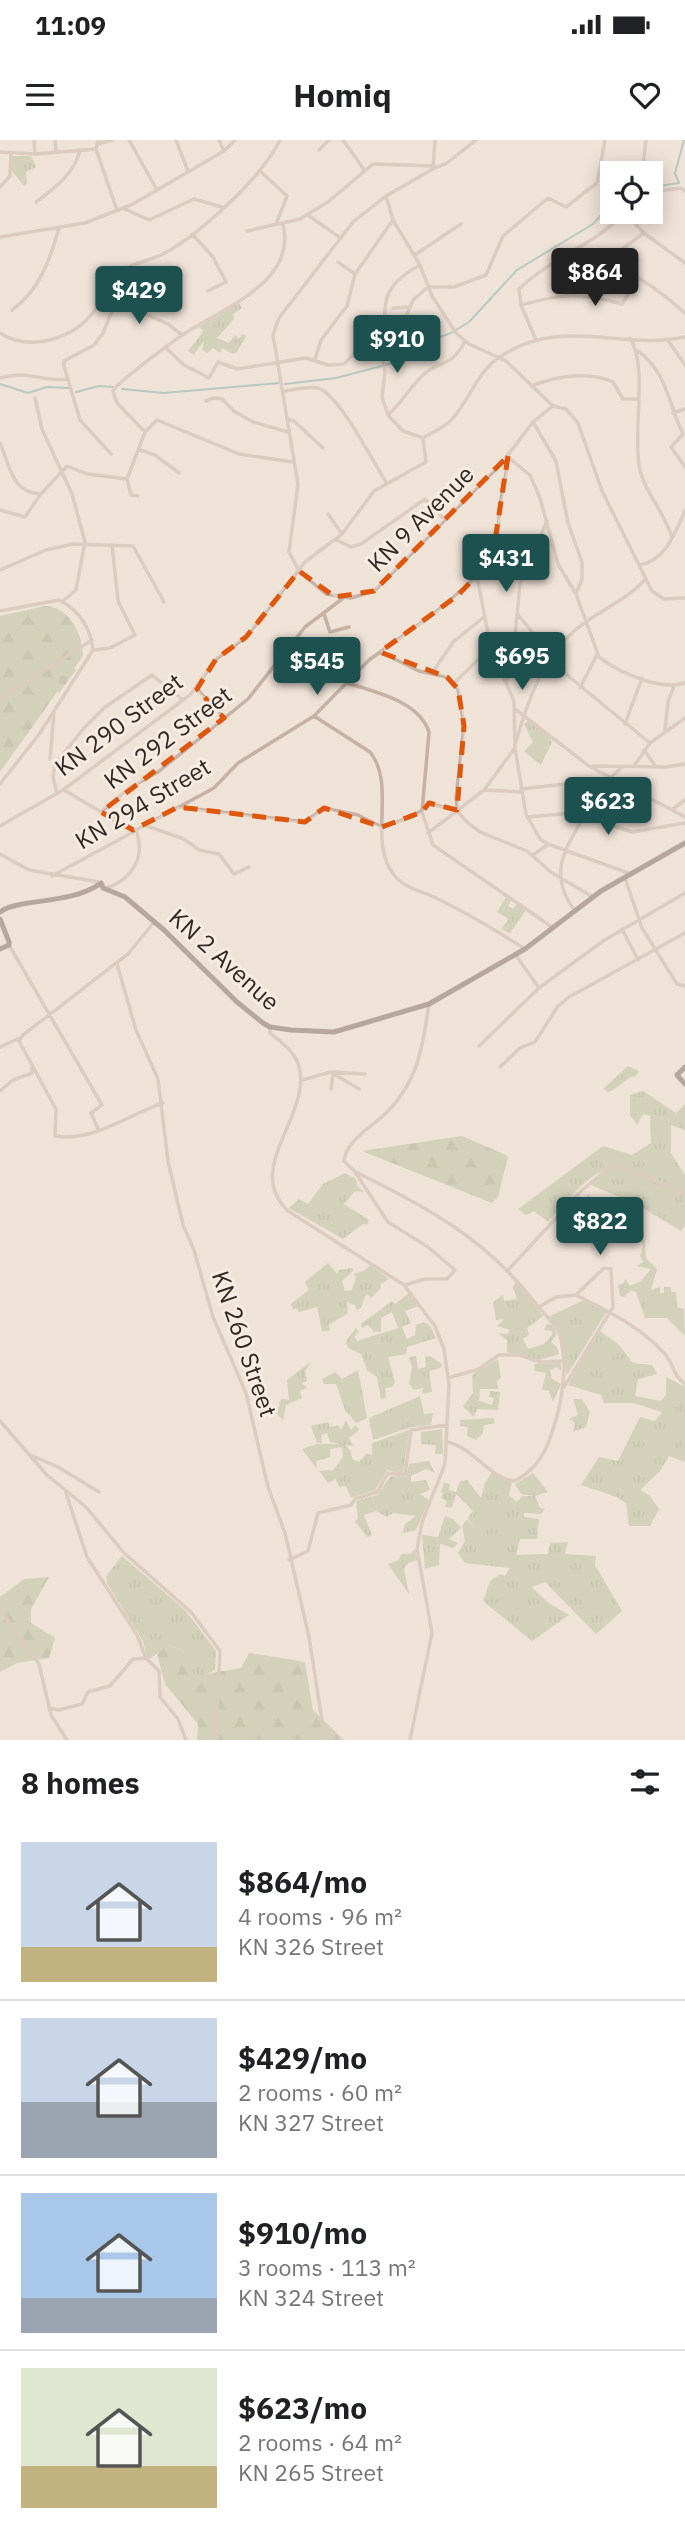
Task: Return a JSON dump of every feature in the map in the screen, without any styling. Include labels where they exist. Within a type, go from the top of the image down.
[{"type":"main road","name":"KN 2 Avenue","points":[[101,883],[125,897],[155,921],[237,1002],[270,1027],[334,1031],[391,1017],[429,1004],[525,949],[593,897],[685,843]]},
{"type":"main road","points":[[0,912],[8,907],[63,899],[101,883]]},
{"type":"main road","points":[[0,919],[9,946],[0,949]]},
{"type":"main road","points":[[685,1067],[677,1075],[685,1084]]},
{"type":"street","points":[[34,140],[36,154]]},
{"type":"street","points":[[55,140],[57,153]]},
{"type":"street","points":[[0,152],[57,153],[80,150],[113,140]]},
{"type":"street","points":[[129,140],[157,190]]},
{"type":"street","points":[[176,140],[188,171]]},
{"type":"street","points":[[219,140],[224,151]]},
{"type":"street","points":[[0,237],[85,223],[123,208],[224,151],[235,140]]},
{"type":"street","points":[[0,333],[37,342],[77,328],[96,308],[117,275],[170,250],[192,234],[261,172],[280,140]]},
{"type":"street","points":[[319,150],[329,140]]},
{"type":"street","points":[[343,140],[365,171]]},
{"type":"street","points":[[434,167],[435,140]]},
{"type":"street","points":[[342,598],[326,594],[299,571],[289,552],[288,543],[298,491],[284,391],[273,342],[279,318],[339,237],[365,211],[386,195],[434,167],[447,163],[476,140]]},
{"type":"street","points":[[166,348],[184,365],[209,378],[218,362],[233,369],[300,358],[315,359],[337,366],[344,364],[359,348],[402,326],[408,307],[428,287],[454,287],[469,279],[481,279],[492,266],[503,236],[548,198],[566,207],[597,183],[606,140]]},
{"type":"street","points":[[643,161],[646,140]]},
{"type":"street","points":[[98,144],[117,210]]},
{"type":"street","points":[[36,202],[62,181],[78,159],[80,150]]},
{"type":"street","points":[[0,187],[10,176],[11,154]]},
{"type":"street","points":[[247,231],[283,224],[308,215],[373,164],[434,167]]},
{"type":"street","points":[[261,172],[287,194],[276,224]]},
{"type":"street","points":[[663,190],[681,188],[685,191]]},
{"type":"street","points":[[386,195],[393,220],[415,255],[428,287],[453,328],[465,340],[499,357],[534,385],[554,406],[566,409],[578,423],[602,491],[645,580],[652,591],[664,599],[685,598]]},
{"type":"street","points":[[123,208],[149,220],[194,199],[222,207]]},
{"type":"street","points":[[308,215],[339,237]]},
{"type":"street","points":[[315,359],[321,340],[347,306],[355,274],[393,220]]},
{"type":"street","points":[[145,432],[117,403],[113,391],[182,335],[227,310],[266,281],[286,243],[283,224]]},
{"type":"street","points":[[415,255],[461,224]]},
{"type":"street","points":[[536,341],[521,305],[519,289],[550,263],[577,249],[609,224]]},
{"type":"street","points":[[636,224],[685,263]]},
{"type":"street","points":[[12,310],[30,294],[52,253],[59,228]]},
{"type":"street","points":[[603,263],[644,233]]},
{"type":"street","points":[[192,234],[213,257],[226,282],[208,290]]},
{"type":"street","points":[[577,249],[638,279],[685,313]]},
{"type":"street","points":[[338,262],[355,274]]},
{"type":"street","points":[[385,318],[384,306],[392,285],[420,265]]},
{"type":"street","points":[[111,454],[80,420],[67,379],[65,361],[94,345],[103,333],[117,292],[130,268]]},
{"type":"street","points":[[521,305],[562,295],[592,295],[622,304],[638,279]]},
{"type":"street","points":[[117,292],[130,307],[168,324],[182,335]]},
{"type":"street","points":[[393,308],[408,307]]},
{"type":"street","points":[[379,340],[385,372],[382,397],[388,415],[403,430],[423,438],[453,418],[475,385],[499,357],[519,346],[585,334],[630,338],[685,337]]},
{"type":"street","points":[[0,340],[8,337]]},
{"type":"street","points":[[630,338],[638,351],[656,365],[662,375],[673,413],[683,434],[671,447],[685,467]]},
{"type":"street","points":[[667,339],[685,365]]},
{"type":"street","points":[[388,415],[428,370],[439,368],[455,357],[465,340]]},
{"type":"street","points":[[638,351],[636,432],[640,473],[660,507],[672,538]]},
{"type":"street","points":[[0,378],[35,374],[52,381],[67,379]]},
{"type":"street","points":[[534,385],[563,377],[594,377],[613,382],[623,399],[637,399]]},
{"type":"street","points":[[284,391],[314,388],[323,391],[346,415],[386,482]]},
{"type":"street","points":[[35,398],[43,429],[63,469],[85,542],[76,590],[63,601]]},
{"type":"street","points":[[206,401],[222,399],[234,411],[253,422],[288,432]]},
{"type":"street","name":"KN 9 Avenue","points":[[342,598],[363,596],[374,591],[508,457],[533,422],[554,406]]},
{"type":"street","points":[[673,413],[685,409]]},
{"type":"street","points":[[286,419],[295,421],[323,448]]},
{"type":"street","points":[[138,496],[131,495],[127,479],[145,432],[158,420],[239,454],[293,462]]},
{"type":"street","points":[[533,422],[556,461],[568,523],[582,562],[582,579],[576,594]]},
{"type":"street","name":"KN 290 Street","points":[[0,826],[63,790],[197,689],[216,659],[246,637],[299,571],[342,534],[374,491],[426,462],[423,438]]},
{"type":"street","points":[[0,443],[18,486],[41,494]]},
{"type":"street","points":[[139,450],[155,455],[179,473]]},
{"type":"street","points":[[508,457],[530,475],[548,519],[558,564],[576,594],[602,660],[642,678],[674,686],[685,683]]},
{"type":"street","name":"KN 294 Street","points":[[52,876],[214,788],[237,763],[314,716],[380,652],[431,616],[477,577],[497,549],[500,504],[508,457]]},
{"type":"street","points":[[0,510],[26,517],[41,494],[63,469],[71,466],[87,474],[127,479]]},
{"type":"street","points":[[335,539],[352,547],[361,544],[425,499],[444,520]]},
{"type":"street","points":[[640,565],[660,556],[685,511]]},
{"type":"street","points":[[328,514],[342,534]]},
{"type":"street","points":[[506,682],[514,647],[520,584],[548,519]]},
{"type":"street","points":[[0,570],[47,550],[85,542],[136,548],[144,569],[164,602]]},
{"type":"street","points":[[93,650],[110,648],[135,635],[118,601],[112,545]]},
{"type":"street","points":[[477,577],[491,648],[515,709],[515,748],[527,817],[540,839],[548,844],[633,874]]},
{"type":"street","points":[[428,833],[484,790],[515,748],[525,715],[552,659],[567,637],[623,601],[645,580]]},
{"type":"street","name":"KN 292 Street","points":[[63,790],[101,812],[129,788],[158,772],[224,718],[261,685],[296,637],[342,598]]},
{"type":"street","points":[[0,611],[49,600],[63,601],[76,611],[92,640],[93,650],[54,711],[0,783]]},
{"type":"street","points":[[323,613],[330,632],[349,627]]},
{"type":"street","points":[[516,613],[552,659],[580,688],[650,743]]},
{"type":"street","points":[[432,673],[454,641],[484,618]]},
{"type":"street","points":[[0,699],[92,640]]},
{"type":"street","points":[[454,683],[491,648]]},
{"type":"street","points":[[380,652],[406,666],[447,677],[461,696],[464,726],[458,811]]},
{"type":"street","points":[[580,688],[598,654]]},
{"type":"street","points":[[57,794],[53,777],[55,764],[104,708],[152,675],[183,699]]},
{"type":"street","points":[[625,724],[642,678]]},
{"type":"street","points":[[348,683],[388,696],[423,718],[429,732],[422,812],[428,833],[439,849],[554,929]]},
{"type":"street","points":[[665,731],[667,703],[674,686]]},
{"type":"street","points":[[197,689],[224,718]]},
{"type":"street","points":[[515,709],[610,779],[683,816],[683,801]]},
{"type":"street","points":[[50,759],[54,711]]},
{"type":"street","points":[[314,716],[370,752],[377,761],[383,783],[382,827],[389,866],[402,883],[460,910],[525,949]]},
{"type":"street","points":[[633,767],[650,743],[685,718]]},
{"type":"street","points":[[644,750],[656,767]]},
{"type":"street","points":[[589,766],[656,767],[685,764]]},
{"type":"street","points":[[484,790],[521,790],[610,779],[622,767]]},
{"type":"street","points":[[575,911],[562,895],[563,850],[594,800],[597,781]]},
{"type":"street","points":[[672,810],[683,801]]},
{"type":"street","points":[[178,807],[305,822],[324,808],[358,816],[382,827],[422,812],[429,804],[458,811],[480,832],[520,847],[562,879],[593,897]]},
{"type":"street","points":[[101,812],[134,830],[140,845],[136,865],[123,882],[107,888]]},
{"type":"street","points":[[527,817],[565,812],[583,814],[632,832],[685,823]]},
{"type":"street","points":[[145,825],[184,839],[199,850],[219,854],[234,874],[249,867]]},
{"type":"street","points":[[532,856],[548,844]]},
{"type":"street","points":[[0,854],[18,866],[52,876],[101,883]]},
{"type":"street","points":[[625,878],[656,950],[679,986],[685,986]]},
{"type":"street","points":[[479,1046],[539,988],[622,929],[685,893]]},
{"type":"street","points":[[0,1047],[20,1038],[117,964],[155,921]]},
{"type":"street","points":[[622,929],[638,960]]},
{"type":"street","points":[[500,1067],[520,1048],[535,1042],[558,1006],[569,997],[685,933]]},
{"type":"street","points":[[9,946],[102,1105],[91,1113],[99,1131]]},
{"type":"street","points":[[515,954],[539,988]]},
{"type":"street","name":"KN 260 Street","points":[[117,964],[136,1030],[158,1079],[168,1161],[177,1203],[213,1317],[246,1392],[309,1637],[325,1740]]},
{"type":"street","points":[[404,1286],[425,1279],[447,1279],[456,1270],[428,1247],[388,1222],[354,1171],[344,1161],[346,1152],[397,1102],[419,1063],[429,1004]]},
{"type":"street","points":[[270,1027],[270,1033],[296,1058],[302,1080],[298,1102],[273,1161],[277,1196],[288,1210],[404,1286],[441,1337],[448,1378],[447,1442],[442,1475],[422,1522],[417,1549],[432,1633],[410,1740]]},
{"type":"street","points":[[20,1038],[56,1109],[55,1136],[72,1137],[116,1126],[132,1114],[163,1103]]},
{"type":"street","points":[[0,1091],[13,1080],[32,1073],[31,1064]]},
{"type":"street","points":[[302,1080],[332,1072],[365,1074]]},
{"type":"street","points":[[331,1088],[332,1072]]},
{"type":"street","points":[[332,1072],[359,1089]]},
{"type":"street","points":[[509,1269],[580,1192],[612,1165],[621,1166],[685,1194]]},
{"type":"street","points":[[354,1171],[440,1216],[509,1269],[559,1334],[563,1388],[551,1443],[530,1472],[515,1481],[504,1479],[457,1445],[447,1442]]},
{"type":"street","points":[[563,1388],[610,1313],[614,1299],[609,1268],[589,1280],[576,1294]]},
{"type":"street","points":[[539,1307],[556,1297],[576,1294],[639,1331],[665,1353],[675,1376],[685,1384]]},
{"type":"street","points":[[448,1378],[479,1369],[499,1355],[520,1355],[540,1362],[563,1361]]},
{"type":"street","points":[[0,1421],[29,1455],[64,1490],[87,1508],[123,1552],[191,1612],[220,1651],[215,1740]]},
{"type":"street","points":[[289,1560],[309,1551],[318,1513],[351,1505],[355,1499],[377,1492],[388,1473],[405,1475],[411,1430],[448,1425]]},
{"type":"street","points":[[29,1455],[58,1467],[99,1492]]},
{"type":"street","points":[[64,1490],[87,1557],[137,1635],[146,1658],[159,1671],[160,1697],[171,1708],[186,1740]]},
{"type":"street","points":[[0,1610],[38,1664],[49,1708],[67,1740]]},
{"type":"street","points":[[49,1708],[59,1710],[82,1704],[88,1692],[110,1686],[133,1659],[146,1658]]},
{"type":"highlighted area","points":[[508,456],[492,560],[457,596],[380,652],[447,677],[458,689],[464,726],[457,810],[429,803],[422,812],[382,827],[324,808],[305,822],[178,807],[133,830],[101,812],[224,718],[197,689],[216,659],[246,637],[299,571],[335,597],[374,591]]},
{"type":"green space","points":[[12,156],[31,156],[36,167],[26,172],[27,183],[24,186],[12,171]]},
{"type":"green space","points":[[239,303],[242,308],[233,314],[234,319],[217,338],[229,343],[235,335],[239,339],[243,334],[246,336],[237,352],[233,354],[222,348],[220,353],[213,348],[207,353],[202,350],[204,340],[194,355],[188,351],[203,331],[199,327]]},
{"type":"green space","points":[[45,606],[61,611],[73,623],[81,639],[83,656],[0,772],[0,616]]},
{"type":"green space","points":[[62,664],[76,670],[59,693],[50,688],[50,684],[53,674]]},
{"type":"green space","points":[[529,720],[547,733],[552,742],[541,765],[524,751],[533,742],[524,724]]},
{"type":"green space","points":[[506,897],[511,901],[508,906],[513,909],[517,904],[526,910],[510,933],[501,929],[509,919],[497,912]]},
{"type":"green space","points":[[628,1066],[639,1071],[636,1076],[608,1092],[603,1089]]},
{"type":"green space","points":[[643,1091],[676,1113],[685,1104],[685,1130],[671,1125],[671,1153],[685,1175],[685,1225],[681,1231],[638,1205],[589,1184],[611,1167],[584,1183],[548,1222],[534,1211],[526,1215],[518,1209],[603,1146],[632,1155],[651,1143],[650,1116],[643,1114],[637,1125],[630,1115],[630,1095]]},
{"type":"green space","points":[[462,1136],[508,1156],[498,1197],[492,1203],[362,1151]]},
{"type":"green space","points":[[345,1173],[356,1179],[357,1186],[364,1192],[355,1191],[344,1204],[369,1220],[367,1225],[363,1224],[343,1239],[289,1208],[299,1199],[308,1204],[323,1184]]},
{"type":"green space","points":[[589,1194],[593,1207],[618,1203],[632,1207],[622,1215],[630,1225],[644,1232],[646,1258],[657,1269],[651,1290],[660,1287],[660,1293],[664,1293],[664,1287],[671,1287],[671,1292],[676,1292],[677,1307],[684,1309],[685,1336],[667,1318],[645,1318],[636,1292],[631,1290],[624,1297],[620,1296],[618,1285],[624,1283],[625,1279],[630,1286],[641,1281],[651,1269],[637,1266],[643,1262],[640,1256],[643,1246],[636,1232],[600,1237],[590,1229],[578,1231],[575,1223],[587,1212],[582,1200]]},
{"type":"green space","points":[[328,1263],[337,1274],[339,1270],[353,1268],[342,1281],[345,1291],[352,1290],[356,1276],[353,1274],[364,1271],[370,1265],[389,1279],[381,1284],[371,1298],[369,1295],[365,1296],[361,1308],[356,1310],[355,1305],[347,1302],[348,1313],[329,1325],[330,1331],[322,1331],[317,1307],[299,1312],[296,1308],[293,1310],[291,1304],[309,1290],[305,1282]]},
{"type":"green space","points":[[516,1281],[543,1316],[527,1328],[529,1334],[523,1339],[528,1349],[544,1344],[552,1335],[552,1331],[544,1330],[547,1324],[552,1325],[557,1334],[551,1342],[557,1347],[559,1354],[540,1360],[507,1352],[507,1340],[498,1333],[508,1334],[510,1330],[497,1326],[504,1319],[496,1320],[493,1302],[503,1295],[504,1301],[517,1299],[513,1288]]},
{"type":"green space","points":[[409,1293],[418,1306],[405,1311],[411,1323],[402,1327],[407,1339],[415,1335],[416,1325],[424,1322],[430,1326],[436,1338],[407,1347],[406,1354],[388,1357],[395,1382],[392,1387],[385,1388],[386,1398],[381,1399],[377,1377],[367,1370],[361,1354],[348,1348],[346,1341],[356,1328],[359,1332],[354,1336],[357,1341],[398,1328],[392,1312],[381,1318],[381,1332],[374,1332],[368,1325],[362,1328],[361,1324],[392,1301],[395,1304]]},
{"type":"green space","points":[[584,1300],[607,1311],[567,1375],[559,1334],[550,1316]]},
{"type":"green space","points":[[599,1330],[619,1345],[633,1363],[652,1365],[657,1374],[638,1379],[635,1396],[661,1401],[666,1395],[666,1377],[685,1387],[685,1462],[669,1456],[660,1471],[640,1490],[650,1496],[659,1509],[650,1526],[629,1526],[626,1503],[617,1497],[581,1485],[599,1457],[618,1461],[640,1417],[655,1421],[662,1412],[633,1403],[604,1403],[601,1395],[568,1385]]},
{"type":"green space","points":[[416,1356],[418,1369],[426,1367],[425,1357],[430,1356],[442,1364],[440,1368],[429,1371],[432,1392],[422,1394],[423,1388],[414,1390],[409,1384],[412,1367],[409,1357]]},
{"type":"green space","points":[[498,1359],[501,1378],[497,1381],[498,1389],[480,1389],[479,1401],[492,1405],[494,1398],[489,1397],[490,1391],[500,1392],[498,1410],[477,1409],[474,1417],[463,1406],[473,1393],[472,1375]]},
{"type":"green space","points":[[312,1361],[305,1371],[307,1381],[302,1383],[307,1388],[300,1391],[302,1398],[286,1405],[283,1420],[265,1402],[274,1409],[280,1407],[279,1402],[282,1399],[289,1400],[287,1380]]},
{"type":"green space","points":[[561,1363],[561,1371],[557,1367],[550,1370],[551,1378],[561,1384],[553,1402],[549,1391],[542,1390],[546,1373],[535,1371],[534,1364]]},
{"type":"green space","points":[[358,1370],[367,1418],[356,1423],[345,1410],[336,1384],[324,1384],[322,1379],[335,1372],[342,1379]]},
{"type":"green space","points":[[420,1396],[424,1414],[433,1413],[431,1425],[411,1427],[373,1440],[369,1418]]},
{"type":"green space","points":[[573,1399],[582,1399],[590,1412],[586,1427],[573,1432],[575,1423],[569,1419],[578,1415]]},
{"type":"green space","points":[[493,1418],[495,1423],[484,1425],[483,1433],[476,1440],[467,1436],[468,1427],[460,1426],[460,1420]]},
{"type":"green space","points":[[346,1420],[351,1430],[356,1425],[359,1430],[349,1438],[353,1446],[330,1442],[327,1433],[321,1435],[322,1443],[317,1443],[311,1426],[328,1422],[330,1427],[338,1425],[341,1430]]},
{"type":"green space","points":[[442,1429],[443,1454],[435,1454],[436,1445],[421,1444],[421,1432]]},
{"type":"green space","points":[[409,1430],[403,1474],[387,1470],[375,1490],[351,1498],[346,1486],[339,1487],[336,1479],[328,1483],[319,1471],[333,1470],[343,1457],[342,1447],[330,1449],[330,1457],[316,1461],[317,1469],[302,1449],[317,1444],[344,1444],[350,1450],[353,1460],[359,1462],[367,1453],[372,1455],[372,1443]]},
{"type":"green space","points":[[429,1461],[435,1473],[426,1469],[411,1476],[411,1482],[426,1480],[430,1490],[420,1494],[429,1500],[416,1530],[403,1533],[405,1524],[416,1516],[393,1513],[387,1517],[376,1511],[364,1515],[372,1535],[368,1537],[355,1522],[358,1518],[356,1501],[377,1495],[391,1476],[406,1477],[409,1464]]},
{"type":"green space","points":[[492,1472],[512,1483],[509,1495],[517,1502],[522,1496],[535,1496],[540,1508],[545,1509],[541,1514],[524,1513],[524,1517],[539,1519],[537,1539],[520,1539],[516,1555],[548,1554],[550,1543],[568,1542],[565,1554],[596,1556],[595,1565],[622,1611],[596,1634],[545,1582],[532,1587],[547,1602],[569,1615],[532,1641],[483,1601],[490,1581],[500,1574],[505,1576],[510,1568],[465,1563],[458,1553],[465,1541],[462,1526],[467,1519],[474,1528],[468,1518],[473,1511],[456,1494],[452,1508],[445,1507],[447,1501],[441,1498],[441,1492],[444,1483],[450,1484],[449,1490],[456,1492],[460,1481],[467,1480],[481,1498],[485,1483]]},
{"type":"green space","points":[[533,1473],[548,1492],[535,1496],[521,1494],[515,1484]]},
{"type":"green space","points":[[445,1516],[453,1519],[461,1528],[449,1539],[458,1543],[453,1548],[440,1544],[439,1565],[425,1569],[422,1535],[438,1537]]},
{"type":"green space","points":[[415,1549],[417,1560],[408,1563],[404,1569],[409,1594],[388,1564],[399,1560],[401,1554],[410,1554]]},
{"type":"green space","points":[[122,1556],[185,1610],[216,1651],[215,1670],[203,1676],[194,1676],[182,1649],[167,1646],[148,1660],[143,1641],[107,1583],[106,1576]]},
{"type":"green space","points":[[49,1577],[31,1609],[31,1623],[55,1638],[49,1658],[17,1663],[0,1672],[0,1597],[24,1579]]},
{"type":"green space","points":[[166,1646],[182,1649],[195,1676],[241,1668],[249,1653],[305,1662],[313,1710],[344,1740],[197,1740],[198,1724],[165,1684],[157,1654]]},
{"type":"waterway","points":[[663,185],[679,183],[675,173],[684,140]]},
{"type":"waterway","points":[[285,384],[336,378],[393,363],[415,346],[451,333],[469,322],[517,270],[593,224],[600,216]]},
{"type":"waterway","points":[[122,389],[164,393],[279,383]]},
{"type":"waterway","points":[[0,384],[28,393],[47,387],[69,388]]},
{"type":"waterway","points":[[76,392],[99,386],[113,387]]}]
